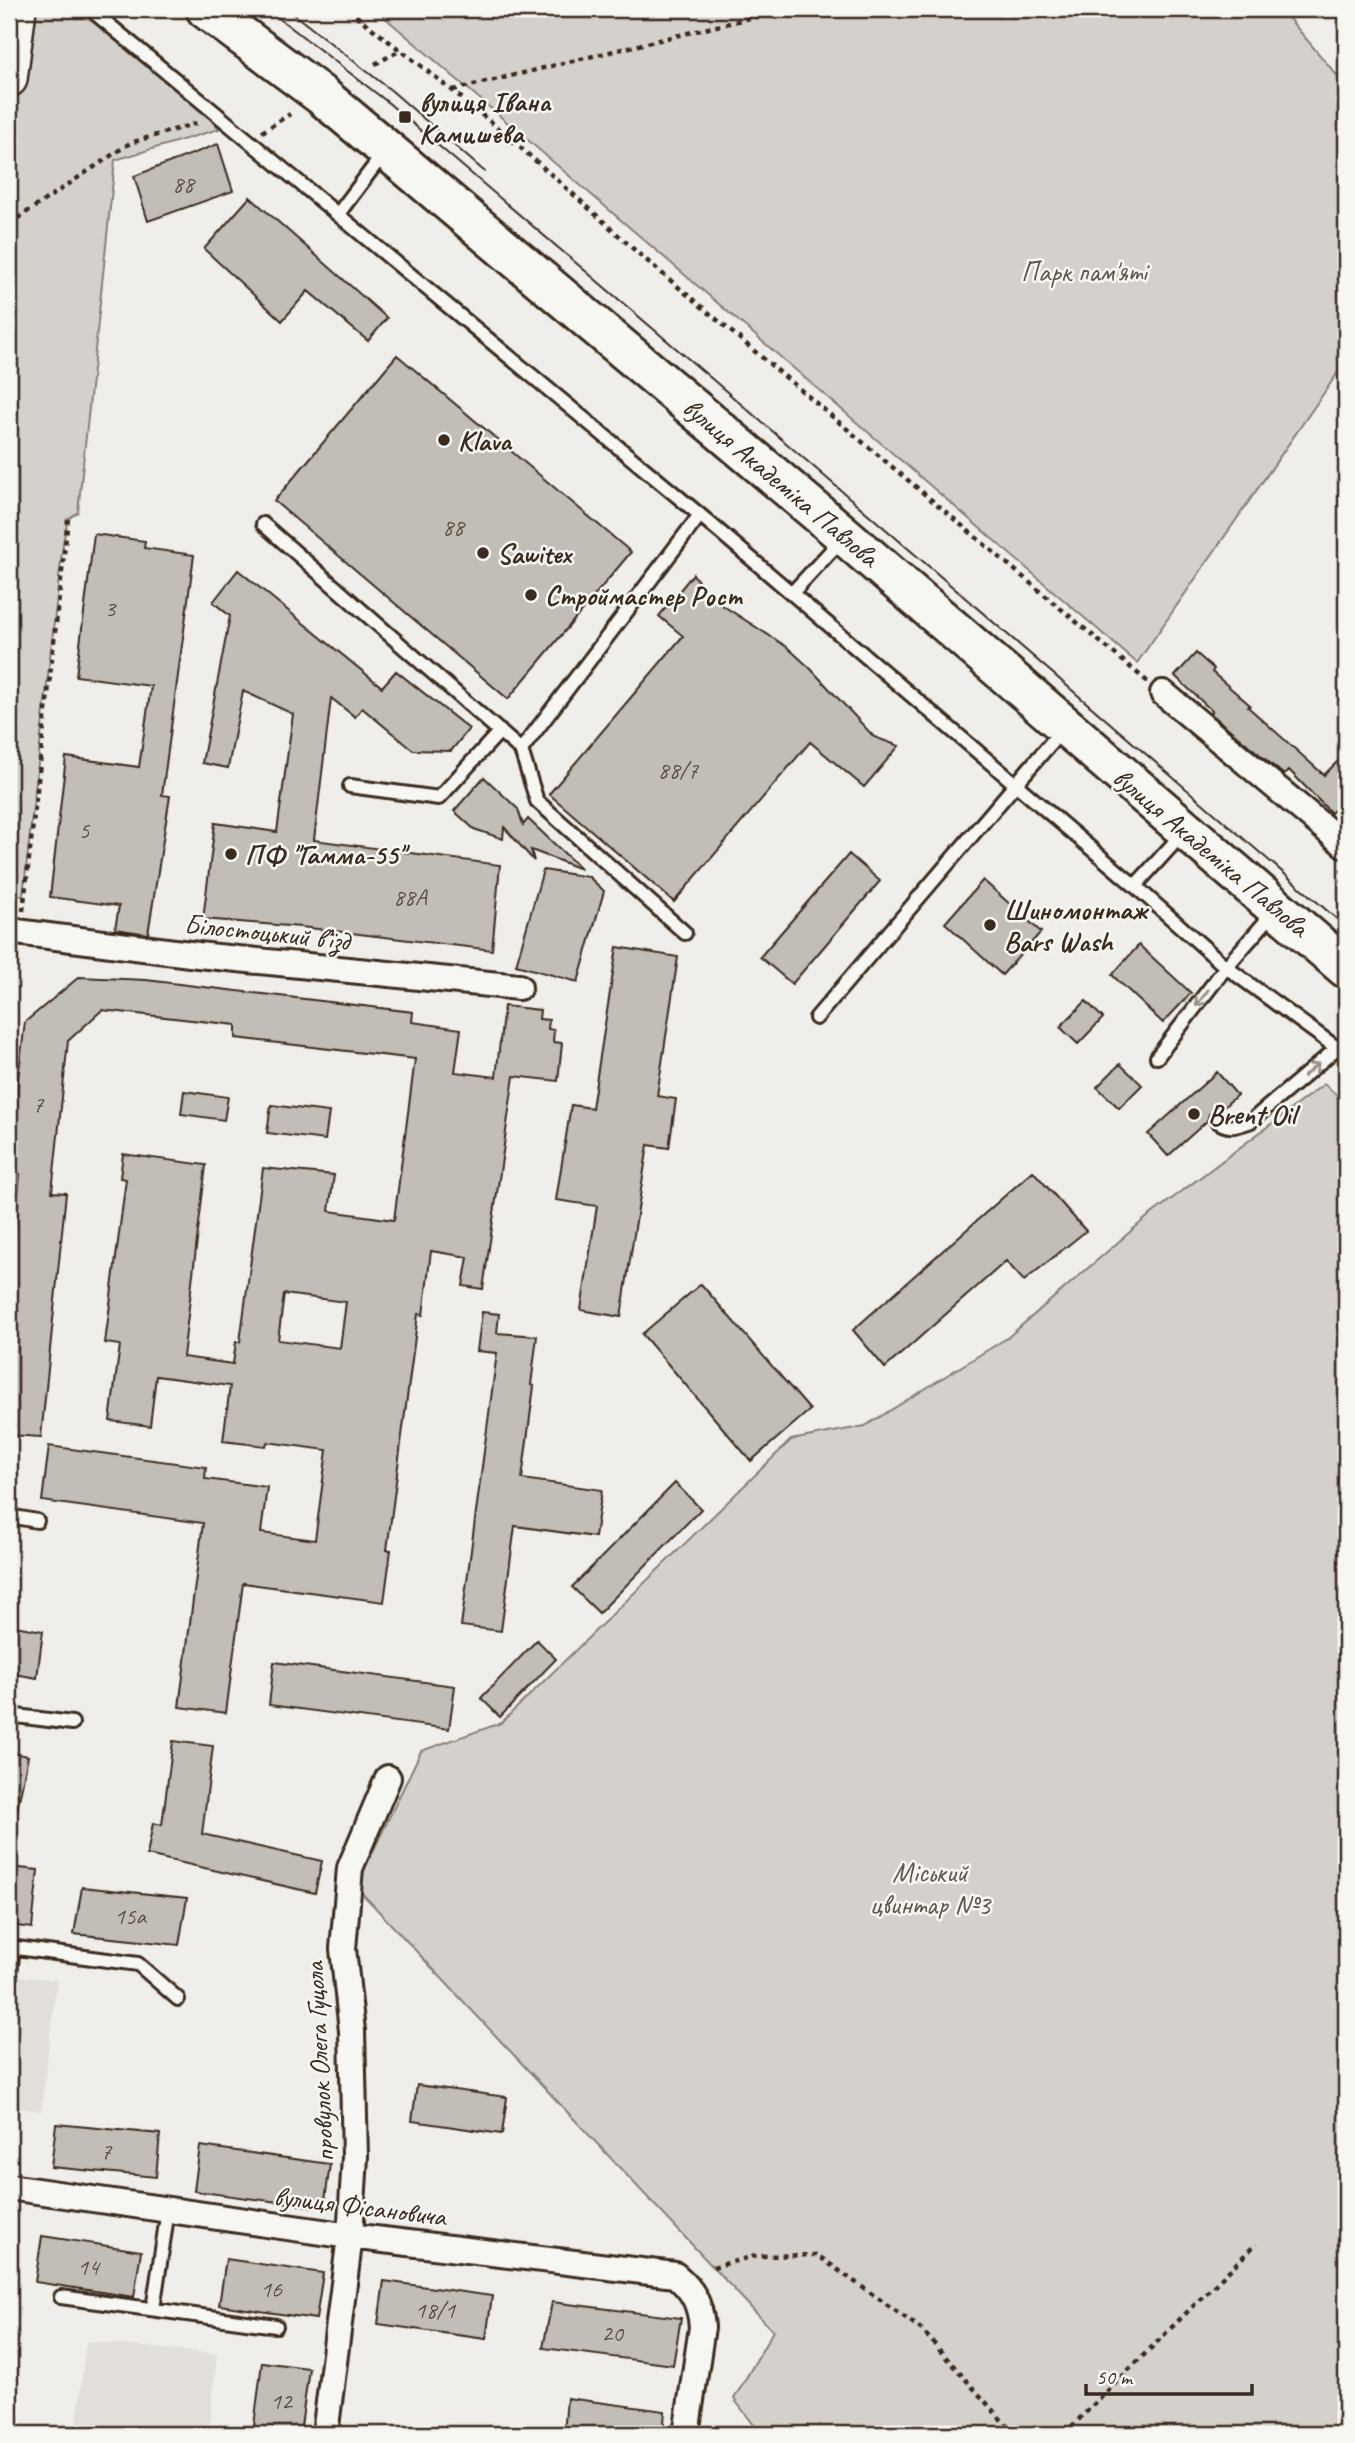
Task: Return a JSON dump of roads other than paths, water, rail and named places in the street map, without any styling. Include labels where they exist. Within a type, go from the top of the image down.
[{"type":"main road","name":"вулиця Академіка Павлова","points":[[206,9],[321,94],[845,536],[1278,908],[1345,951]]},
{"type":"street","points":[[9,79],[18,9]]},
{"type":"street","points":[[1163,693],[1344,844]]},
{"type":"street","name":"Білостоцький в’їзд","points":[[15,932],[198,956],[519,987]]},
{"type":"street","name":"провулок Олега Гуцола","points":[[325,2434],[351,2236],[355,2157],[352,2031],[343,1949],[350,1868],[388,1778]]},
{"type":"street","name":"вулиця Фісановича","points":[[9,2188],[351,2236],[675,2275],[696,2297],[701,2311],[702,2326],[686,2434]]},
{"type":"lane","points":[[90,9],[250,139],[793,593],[1226,967],[1343,1048],[1251,1121],[1233,1128],[1216,1120]]},
{"type":"lane","points":[[338,214],[387,150]]},
{"type":"lane","points":[[522,750],[700,515]]},
{"type":"lane","points":[[263,524],[522,750],[537,801],[685,933]]},
{"type":"lane","points":[[793,593],[845,536]]},
{"type":"lane","points":[[816,1018],[1065,727]]},
{"type":"lane","points":[[350,786],[439,798],[500,731]]},
{"type":"lane","points":[[1135,886],[1186,830]]},
{"type":"lane","points":[[1157,1058],[1226,967],[1278,908]]},
{"type":"lane","points":[[9,1516],[37,1521]]},
{"type":"lane","points":[[9,1715],[72,1723]]},
{"type":"lane","points":[[9,1980],[11,1947],[138,1965],[177,1999]]},
{"type":"lane","points":[[153,2309],[168,2210]]},
{"type":"lane","points":[[61,2297],[276,2326]]},
{"type":"tram line","points":[[267,9],[385,100],[1346,927]]},
{"type":"tram line","points":[[287,9],[392,91],[485,172]]},
{"type":"place","name":"вулиця Івана Камишева","points":[[405,117]]},
{"type":"place","name":"Klava","points":[[444,440]]},
{"type":"place","name":"Sawitex","points":[[483,553]]},
{"type":"place","name":"Строймастер Рост","points":[[531,595]]},
{"type":"place","name":"ПФ \"Гамма-55\"","points":[[231,854]]},
{"type":"place","name":"Шиномонтаж Bars Wash","points":[[990,925]]},
{"type":"place","name":"Brent Oil","points":[[1194,1114]]},
{"type":"park label","name":"Парк пам'яті","points":[[1084,271]]},
{"type":"park label","name":"Міський цвинтар №3","points":[[930,1888]]}]
